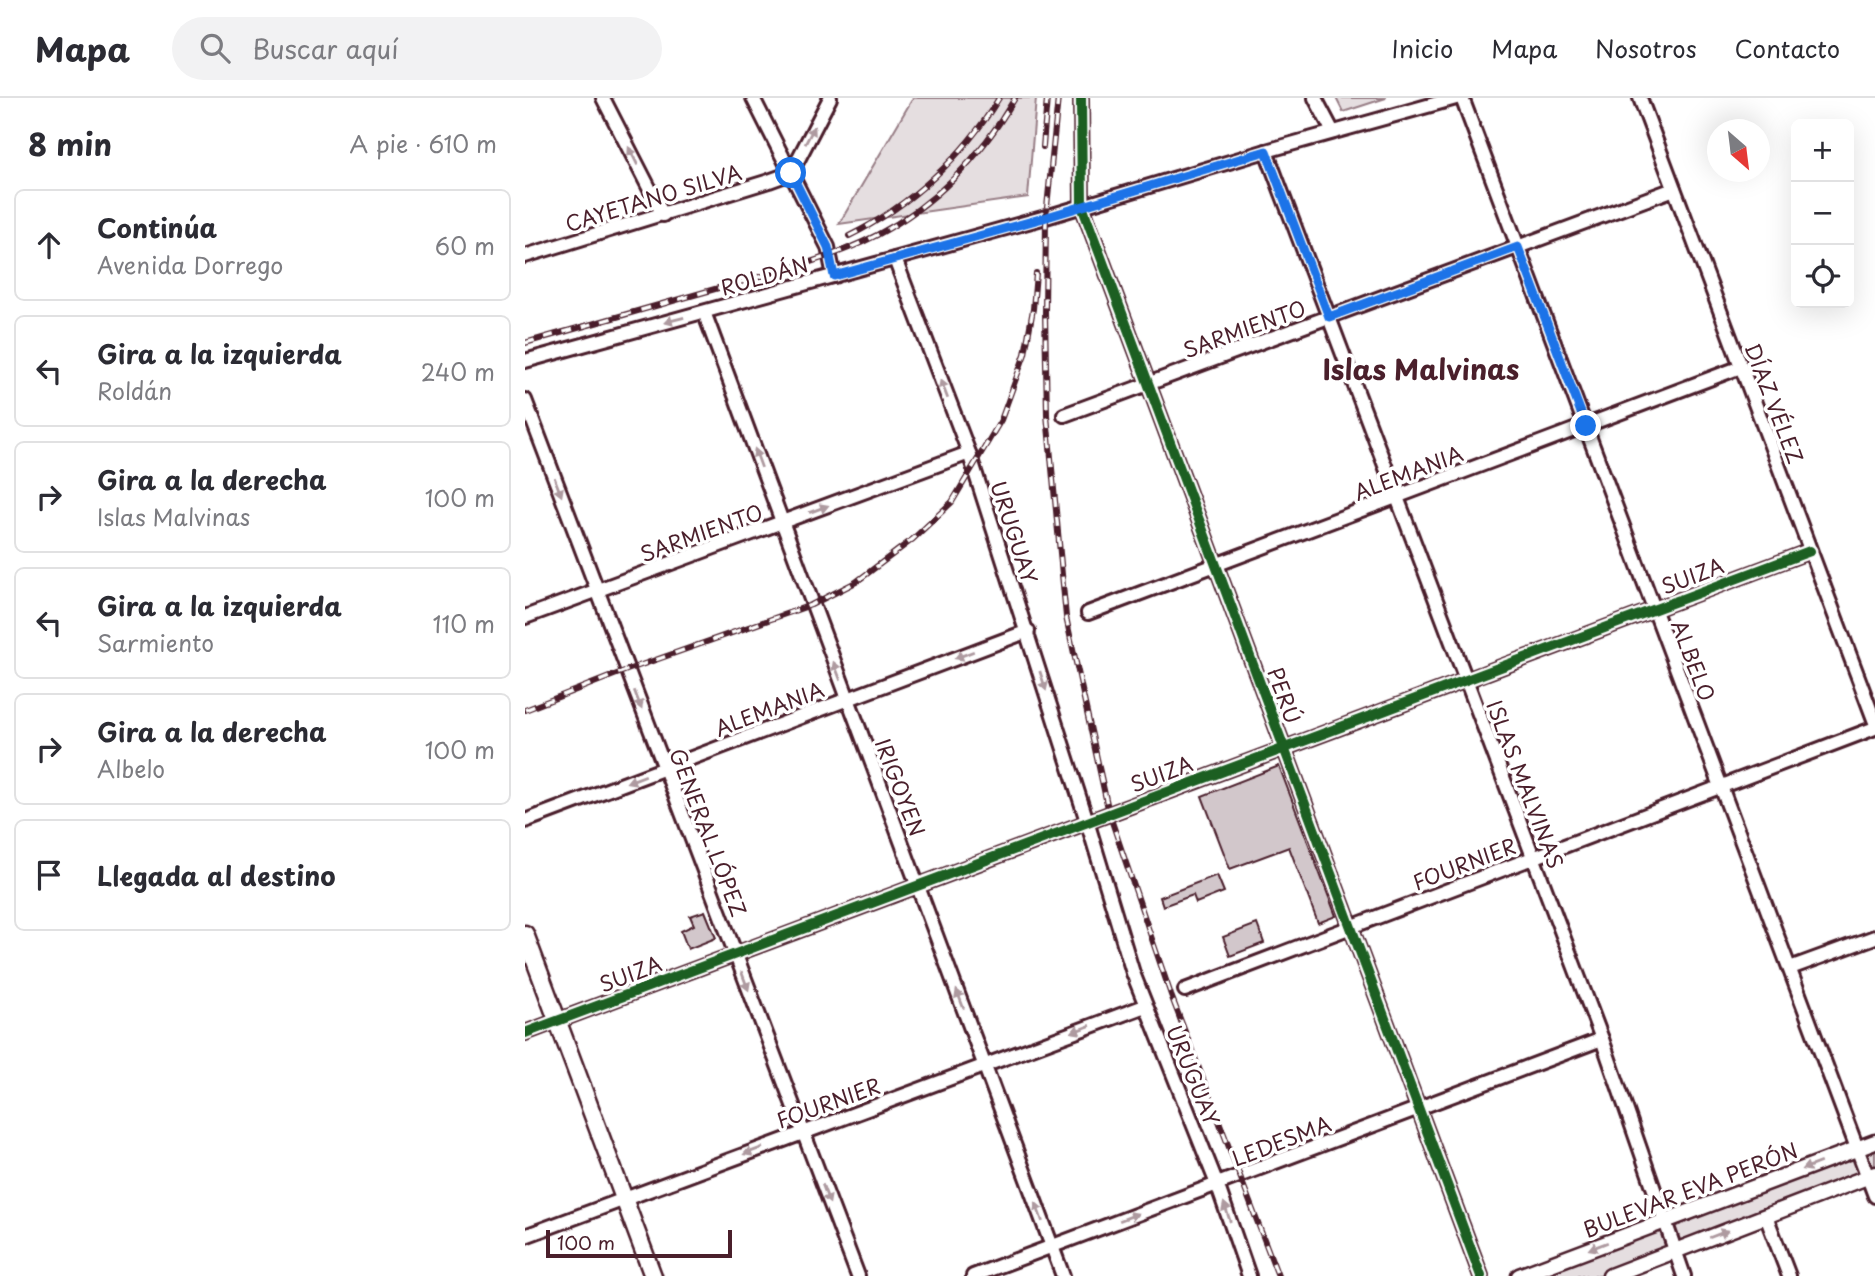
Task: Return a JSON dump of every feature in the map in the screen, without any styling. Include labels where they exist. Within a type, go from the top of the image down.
[{"type":"main road","points":[[525,934],[653,1276]]},
{"type":"street","points":[[603,98],[663,215]]},
{"type":"street","points":[[753,98],[828,247],[834,276]]},
{"type":"street","points":[[791,173],[830,98]]},
{"type":"street","name":"PERÚ","points":[[1081,98],[1082,206],[1481,1276]]},
{"type":"street","points":[[1315,98],[1333,132]]},
{"type":"street","name":"ROLDÁN","points":[[525,361],[895,259],[1456,98]]},
{"type":"street","name":"ALBELO","points":[[1462,98],[1858,1149],[1872,1176],[1875,1196]]},
{"type":"street","name":"DÍAZ VÉLEZ","points":[[1640,98],[1875,722]]},
{"type":"street","name":"ISLAS MALVINAS","points":[[1266,151],[1602,1039],[1684,1276]]},
{"type":"street","name":"CAYETANO SILVA","points":[[525,256],[791,173]]},
{"type":"street","name":"SARMIENTO","points":[[1064,415],[1674,189]]},
{"type":"street","name":"URUGUAY","points":[[895,259],[969,453],[1028,631],[1145,1006],[1217,1184],[1249,1276]]},
{"type":"street","name":"IRIGOYEN","points":[[704,312],[1063,1276]]},
{"type":"street","name":"ALEMANIA","points":[[1088,613],[1741,367]]},
{"type":"street","name":"GENERAL LÓPEZ","points":[[525,400],[858,1276]]},
{"type":"street","name":"SARMIENTO","points":[[525,617],[969,453]]},
{"type":"street","name":"SUIZA","points":[[525,1032],[1810,551]]},
{"type":"street","name":"ALEMANIA","points":[[525,821],[1028,631]]},
{"type":"street","name":"FOURNIER","points":[[1185,990],[1875,728]]},
{"type":"street","points":[[1790,968],[1875,936]]},
{"type":"street","name":"FOURNIER","points":[[525,1236],[1145,1006]]},
{"type":"street","name":"LEDESMA","points":[[973,1276],[1602,1039]]},
{"type":"street","name":"BULEVAR EVA PERÓN","points":[[1519,1276],[1875,1142]]},
{"type":"street","points":[[1610,1276],[1872,1176]]},
{"type":"street","points":[[1766,1216],[1789,1276]]},
{"type":"shaded area","points":[[913,98],[1036,98],[1028,197],[839,224]]},
{"type":"shaded area","points":[[1336,98],[1386,98],[1343,112]]},
{"type":"shaded area","points":[[1875,1142],[1875,1174],[1610,1276],[1519,1276]]},
{"type":"building","points":[[1279,766],[1336,916],[1318,923],[1289,847],[1230,869],[1202,796]]},
{"type":"building","points":[[1217,875],[1224,892],[1196,903],[1193,895],[1163,906],[1160,897]]},
{"type":"building","points":[[705,911],[716,938],[688,949],[681,931],[694,925],[690,916]]},
{"type":"building","points":[[1257,924],[1264,943],[1230,956],[1223,937]]},
{"type":"railway","points":[[849,236],[893,210],[934,178],[969,140],[999,98]]},
{"type":"railway","points":[[525,343],[797,266],[877,235],[919,209],[956,176],[988,139],[1015,98]]},
{"type":"railway","points":[[1043,147],[1047,98]]},
{"type":"railway","points":[[1058,98],[1046,217],[1045,313],[1047,415],[1066,617],[1109,813],[1171,995],[1278,1276]]},
{"type":"railway","points":[[525,710],[627,670],[811,605],[856,582],[913,539],[952,502],[1001,420],[1025,354],[1036,273]]},
{"type":"cycle path","points":[[1081,98],[1082,206],[1481,1276]]},
{"type":"cycle path","points":[[525,1033],[1810,551]]},
{"type":"district","name":"Islas Malvinas","points":[[1421,368]]},
{"type":"route","points":[[791,173],[828,247],[834,276],[1047,217],[1266,151],[1329,317],[1518,247],[1586,426]]}]
